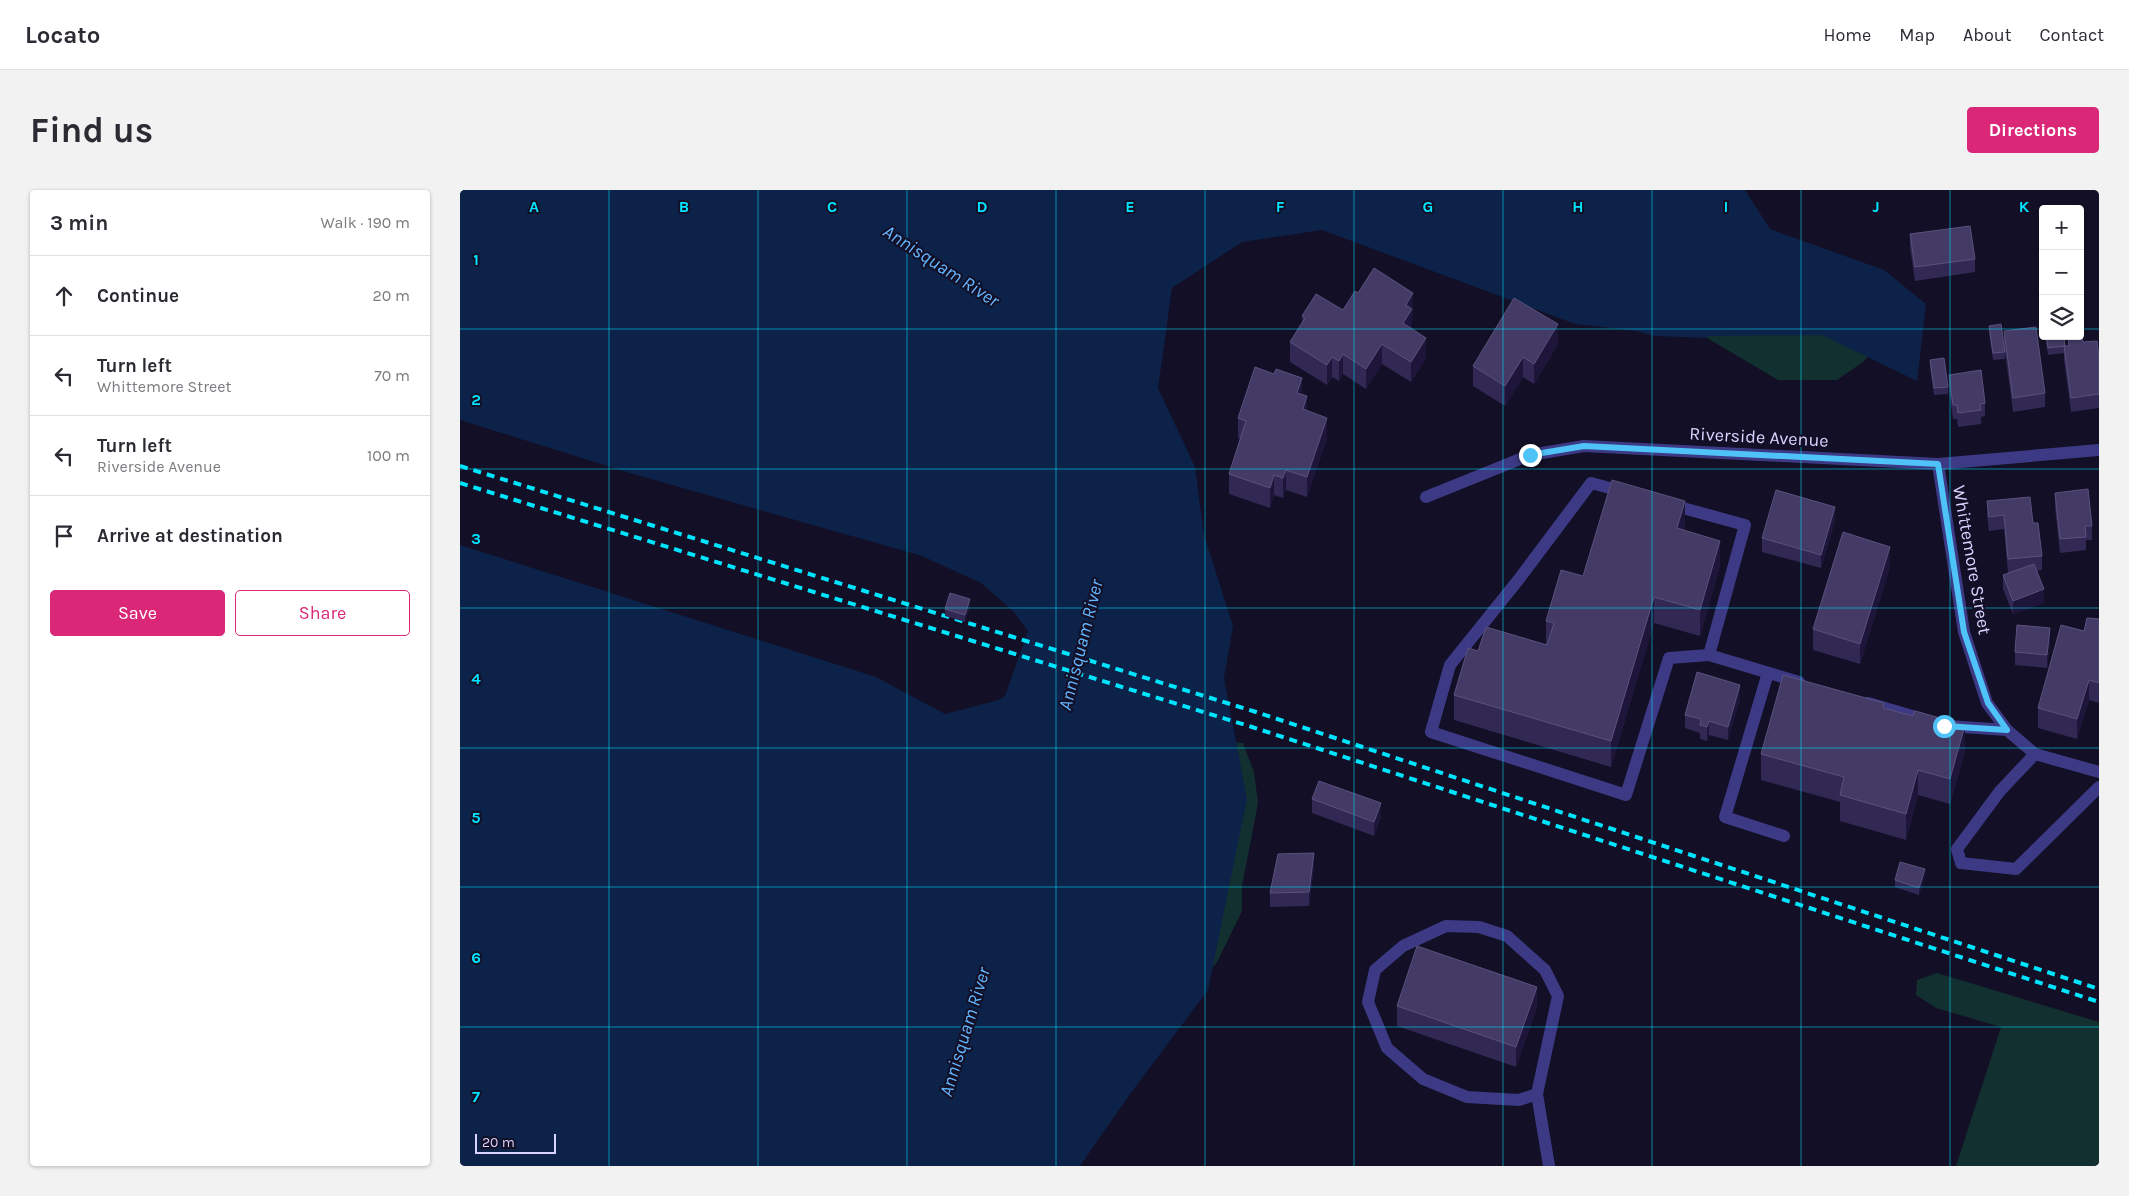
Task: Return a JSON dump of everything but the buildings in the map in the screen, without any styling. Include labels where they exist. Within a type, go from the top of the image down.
[{"type":"street","name":"Riverside Avenue","points":[[1426,498],[1530,455],[1584,446],[1938,464],[2099,450]]},
{"type":"street","name":"Whittemore Street","points":[[1938,464],[1964,632],[1988,703],[2007,730],[2035,754],[2099,772]]},
{"type":"street","points":[[1639,496],[1590,483],[1519,579],[1450,665],[1431,732],[1626,795],[1669,658],[1709,655],[1814,686]]},
{"type":"street","points":[[1658,502],[1745,525],[1709,655]]},
{"type":"street","points":[[1768,673],[1725,818],[1784,836]]},
{"type":"street","points":[[1860,700],[1944,726],[2007,730]]},
{"type":"street","points":[[2035,754],[2000,791],[1957,849],[1961,863],[2016,869],[2099,787]]},
{"type":"street","points":[[1537,1094],[1519,1100],[1466,1097],[1423,1079],[1387,1048],[1368,1002],[1375,970],[1403,946],[1446,926],[1479,927],[1507,936],[1545,970],[1558,996],[1537,1094],[1549,1166]]},
{"type":"green space","points":[[1758,263],[1881,342],[1863,362],[1837,380],[1778,380],[1707,338],[1707,275]]},
{"type":"green space","points":[[1213,741],[1243,743],[1254,772],[1258,803],[1242,886],[1242,911],[1217,962],[1188,998]]},
{"type":"green space","points":[[1937,973],[2099,1022],[2099,1166],[1956,1166],[2001,1027],[1936,1008],[1916,995],[1917,980]]},
{"type":"water","name":"Annisquam River","points":[[460,190],[1745,190],[1770,229],[1884,270],[1926,304],[1917,381],[1822,335],[1708,336],[1707,338],[1655,336],[1636,331],[1575,324],[1322,230],[1242,242],[1172,288],[1158,388],[1195,467],[1204,535],[1233,626],[1224,678],[1247,799],[1208,990],[1130,1094],[1080,1166],[460,1166],[460,545],[876,677],[945,714],[999,700],[1005,696],[1028,631],[1013,611],[981,583],[922,556],[630,473],[460,420]]},
{"type":"railway","points":[[460,466],[1256,712],[2099,989]]},
{"type":"railway","points":[[460,483],[1252,727],[2099,1002]]},
{"type":"route","points":[[1530,455],[1584,446],[1938,464],[1964,632],[1988,703],[2007,730],[1944,726]]}]
